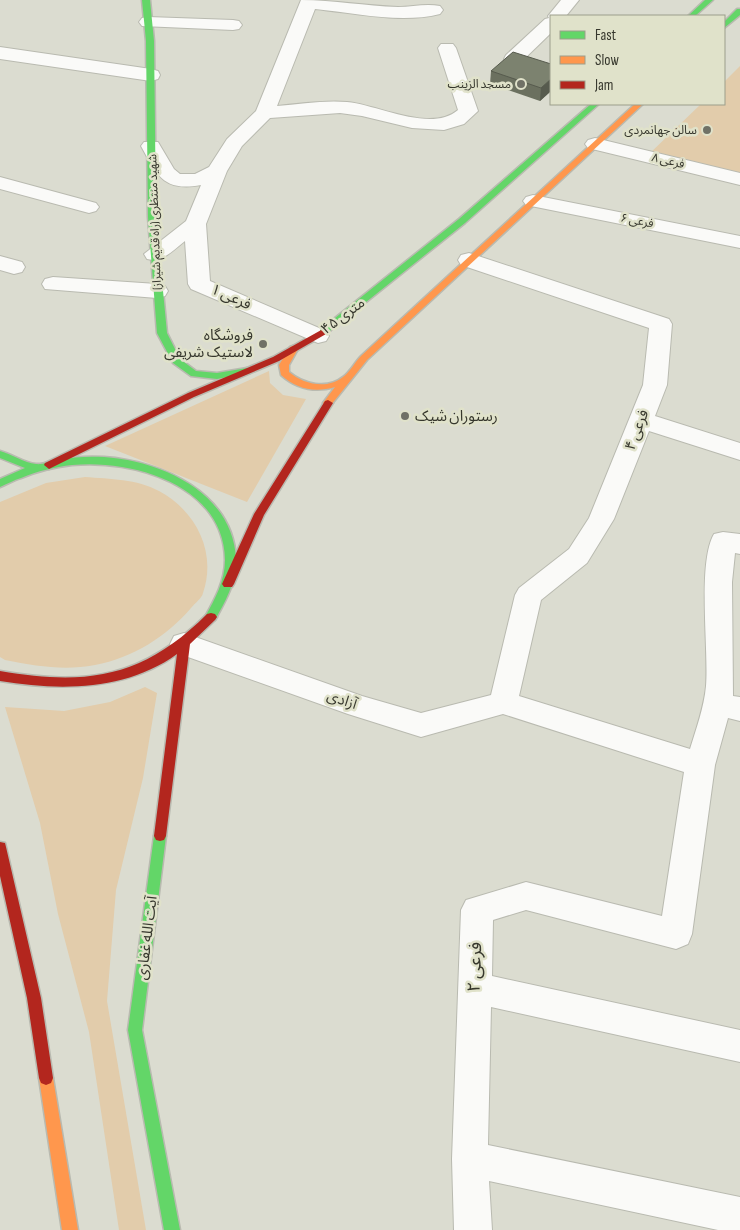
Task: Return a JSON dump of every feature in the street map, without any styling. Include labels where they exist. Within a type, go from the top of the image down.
[{"type":"main road","name":"شهید منتظری (راه قدیم شیراز)","points":[[146,0],[151,75],[152,217],[162,333],[168,350],[179,364],[196,376],[214,378],[248,371]]},
{"type":"main road","points":[[692,15],[709,0]]},
{"type":"main road","points":[[725,25],[740,11]]},
{"type":"main road","name":"۴۵ متری","points":[[49,465],[191,395],[248,371],[318,336],[371,296],[505,184],[594,105]]},
{"type":"main road","points":[[0,676],[21,682],[64,685],[107,680],[148,665],[184,644],[212,616],[259,514],[335,392],[344,381],[364,358],[638,105]]},
{"type":"main road","points":[[293,349],[284,364],[284,373],[292,382],[322,389],[344,381]]},
{"type":"main road","points":[[0,454],[38,468]]},
{"type":"main road","points":[[0,483],[49,465],[99,459],[147,466],[188,483],[217,511],[232,545],[228,584]]},
{"type":"main road","name":"آیت الله غفاری","points":[[172,1230],[135,1030],[184,644]]},
{"type":"main road","points":[[0,847],[7,918],[34,998],[70,1230]]},
{"type":"street","points":[[559,15],[570,0]]},
{"type":"street","points":[[155,254],[195,224],[217,171],[234,143],[265,113],[309,2],[398,12],[434,10]]},
{"type":"street","points":[[148,22],[233,25]]},
{"type":"street","points":[[513,59],[550,24]]},
{"type":"street","points":[[265,113],[348,108],[424,125],[451,124],[462,119],[468,112],[447,48]]},
{"type":"street","points":[[0,53],[151,75]]},
{"type":"street","name":"فرعی ۸","points":[[595,144],[740,179]]},
{"type":"street","points":[[152,146],[166,172],[175,180],[198,180],[217,171]]},
{"type":"street","points":[[0,183],[89,207]]},
{"type":"street","name":"فرعی ۶","points":[[533,201],[740,242]]},
{"type":"street","name":"فرعی ۱","points":[[195,224],[199,284],[318,336]]},
{"type":"street","name":"فرعی ۴","points":[[469,260],[662,324],[655,385],[601,519],[582,549],[559,573],[529,595],[502,703]]},
{"type":"street","points":[[53,284],[157,291]]},
{"type":"street","points":[[642,420],[740,452]]},
{"type":"street","points":[[502,703],[700,765],[729,707],[720,686],[719,582],[723,541],[740,544]]},
{"type":"street","name":"آزادی","points":[[184,644],[358,706],[421,725],[502,703]]},
{"type":"street","name":"فرعی ۲","points":[[473,1230],[470,1159],[477,910],[526,896],[676,934],[700,765]]},
{"type":"street","points":[[475,988],[740,1046]]},
{"type":"street","points":[[470,1159],[740,1216]]},
{"type":"shaded area","name":"سالن جهانمردی","points":[[740,66],[740,179],[647,156],[700,105],[725,105],[725,81]]},
{"type":"shaded area","points":[[269,371],[270,383],[283,395],[306,399],[247,502],[105,446]]},
{"type":"shaded area","points":[[85,477],[123,480],[151,487],[172,499],[183,510],[193,521],[205,548],[207,578],[202,595],[182,618],[160,636],[136,651],[109,662],[84,667],[61,668],[5,660],[0,657],[0,502],[46,483]]},
{"type":"shaded area","points":[[145,687],[157,693],[143,778],[116,890],[107,1001],[146,1230],[119,1230],[89,1032],[58,914],[40,823],[5,707],[64,711],[110,702]]},
{"type":"building","points":[[513,52],[550,64],[550,80],[541,88],[491,71]]},
{"type":"traffic: fast","points":[[146,0],[150,41],[152,217],[162,333],[176,361],[194,374],[217,376],[247,371]]},
{"type":"traffic: fast","points":[[692,15],[709,0]]},
{"type":"traffic: fast","points":[[725,25],[740,11]]},
{"type":"traffic: fast","points":[[323,332],[462,221],[594,105]]},
{"type":"traffic: fast","points":[[0,454],[37,469]]},
{"type":"traffic: fast","points":[[0,483],[28,471],[72,461],[118,462],[148,468],[175,479],[198,494],[216,513],[227,536],[231,561],[226,588],[211,617]]},
{"type":"traffic: fast","points":[[160,836],[135,1030],[172,1230]]},
{"type":"traffic: slow","points":[[328,403],[364,358],[638,105]]},
{"type":"traffic: slow","points":[[293,349],[284,365],[284,373],[291,379],[305,386],[313,387],[328,386],[344,381]]},
{"type":"traffic: slow","points":[[46,1078],[70,1230]]},
{"type":"traffic: jam","points":[[49,465],[191,395],[276,359],[323,332]]},
{"type":"traffic: jam","points":[[228,584],[259,514],[328,403]]},
{"type":"traffic: jam","points":[[0,676],[58,683],[114,676],[141,668],[166,655],[190,638],[211,617]]},
{"type":"traffic: jam","points":[[160,836],[184,644]]},
{"type":"traffic: jam","points":[[0,847],[34,998],[46,1078]]},
{"type":"place","name":"مسجد الزینب","points":[[521,84]]},
{"type":"place","name":"سالن جهانمردی","points":[[707,130]]},
{"type":"place","name":"فروشگاه لاستیک شریفی","points":[[263,344]]},
{"type":"place","name":"رستوران شیک","points":[[405,416]]}]
